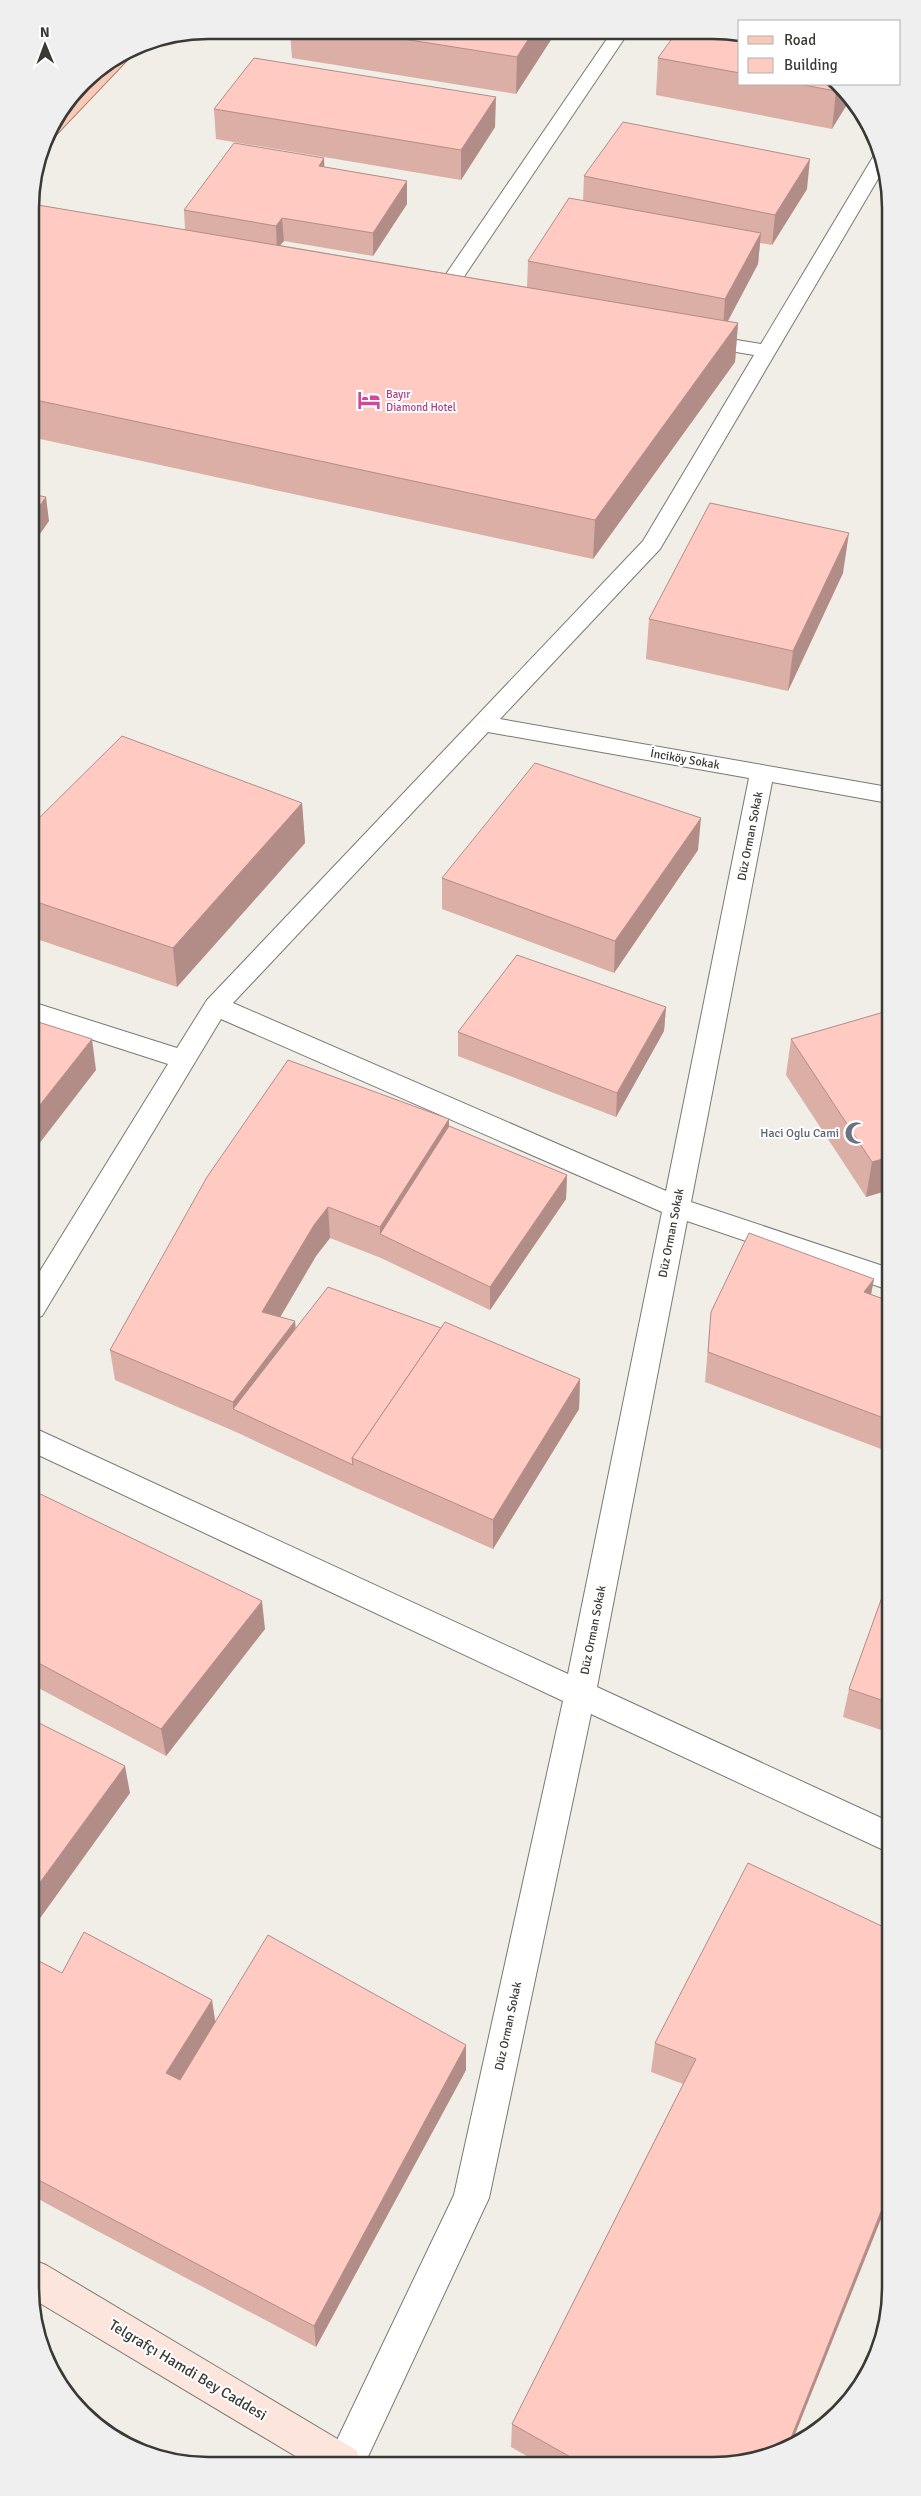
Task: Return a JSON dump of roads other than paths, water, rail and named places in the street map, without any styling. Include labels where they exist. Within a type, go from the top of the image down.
[{"type":"main road","points":[[71,108],[101,77]]},
{"type":"main road","name":"Telgrafçı Hamdi Bey Caddesi","points":[[39,2282],[334,2457]]},
{"type":"street","points":[[441,296],[615,39]]},
{"type":"street","points":[[39,1296],[216,1006],[652,544],[877,166]]},
{"type":"street","points":[[421,293],[470,301]]},
{"type":"street","points":[[680,336],[767,351]]},
{"type":"street","name":"İnciköy Sokak","points":[[482,723],[882,794]]},
{"type":"street","name":"Düz Orman Sokak","points":[[347,2457],[470,2198],[580,1694],[762,773]]},
{"type":"street","points":[[216,1006],[676,1207],[882,1277]]},
{"type":"street","points":[[39,1013],[183,1059]]},
{"type":"street","points":[[39,1442],[882,1834]]},
{"type":"place","name":"Bayır Diamond Hotel","points":[[369,400]]},
{"type":"place","name":"Haci Oglu Cami","points":[[856,1133]]}]
